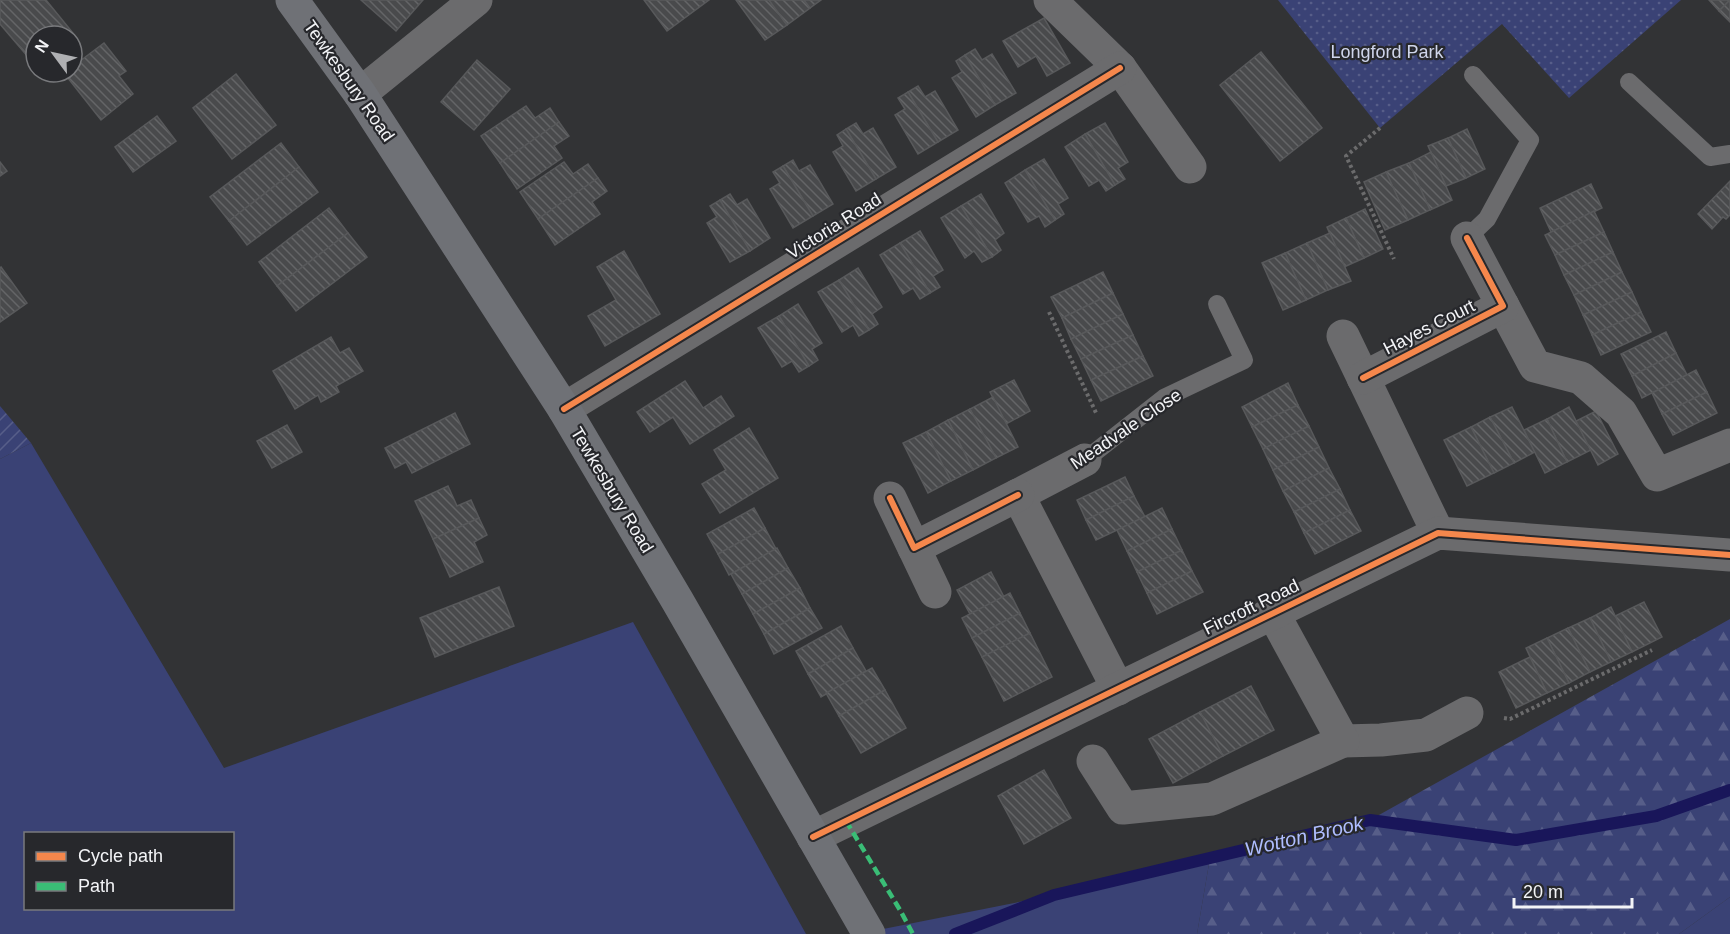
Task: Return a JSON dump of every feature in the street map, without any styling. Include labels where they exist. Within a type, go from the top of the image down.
[{"type":"main road","name":"Tewkesbury Road","points":[[292,0],[360,94],[564,409],[869,933]]},
{"type":"street","points":[[360,94],[476,0]]},
{"type":"street","points":[[1050,0],[1120,68],[1190,166]]},
{"type":"street","name":"Victoria Road","points":[[564,409],[1120,68]]},
{"type":"street","name":"Hayes Court","points":[[1467,238],[1534,366],[1581,378],[1621,413],[1657,475],[1730,445]]},
{"type":"street","name":"Hayes Court","points":[[1364,378],[1503,306]]},
{"type":"street","points":[[1343,336],[1438,533],[1730,555]]},
{"type":"street","name":"Meadvale Close","points":[[914,548],[1018,495],[1097,451]]},
{"type":"street","points":[[1018,495],[1118,689]]},
{"type":"street","points":[[890,498],[935,592]]},
{"type":"street","name":"Fircroft Road","points":[[813,837],[1438,533]]},
{"type":"street","points":[[1273,613],[1343,741]]},
{"type":"street","points":[[1094,761],[1123,808],[1212,799],[1343,741],[1426,735],[1467,713]]},
{"type":"lane","name":"Hayes Court","points":[[1467,238],[1487,219],[1530,140],[1473,75]]},
{"type":"lane","points":[[1629,82],[1710,157],[1730,154]]},
{"type":"lane","name":"Meadvale Close","points":[[1097,451],[1164,398],[1244,360],[1217,304]]},
{"type":"path","points":[[1380,128],[1346,156],[1394,259]]},
{"type":"path","points":[[1049,312],[1097,451]]},
{"type":"path","points":[[1467,713],[1510,719],[1652,650]]},
{"type":"green space","name":"Longford Park","points":[[1278,0],[1681,0],[1569,98],[1502,24],[1380,128]]},
{"type":"green space","points":[[0,406],[31,443],[0,459]]},
{"type":"green space","points":[[31,443],[224,768],[633,622],[806,934],[0,934],[0,459]]},
{"type":"green space","points":[[1730,619],[1730,897],[1679,934],[1197,934],[1210,858],[1370,820]]},
{"type":"green space","points":[[1210,858],[1197,934],[869,934],[868,932],[1054,895]]},
{"type":"green space","points":[[1730,897],[1730,934],[1679,934]]},
{"type":"building","points":[[0,0],[46,0],[66,24],[24,24],[24,52],[0,24]]},
{"type":"building","points":[[361,0],[423,0],[396,31]]},
{"type":"building","points":[[644,0],[709,0],[667,31]]},
{"type":"building","points":[[736,0],[769,0],[787,25],[765,40]]},
{"type":"building","points":[[769,0],[804,0],[810,8],[787,25]]},
{"type":"building","points":[[804,0],[821,0],[810,8]]},
{"type":"building","points":[[1709,0],[1730,0],[1719,11]]},
{"type":"building","points":[[1730,0],[1730,22],[1719,11]]},
{"type":"building","points":[[1044,18],[1070,63],[1047,76],[1036,56],[1018,67],[1003,41]]},
{"type":"building","points":[[104,43],[126,71],[119,76],[133,94],[101,120],[73,84],[84,84],[84,58]]},
{"type":"building","points":[[975,49],[982,60],[992,54],[1016,93],[995,105],[965,55]]},
{"type":"building","points":[[1261,52],[1322,128],[1280,161],[1220,85]]},
{"type":"building","points":[[965,55],[995,105],[976,117],[952,78],[962,72],[956,61]]},
{"type":"building","points":[[477,60],[510,89],[474,130],[441,102]]},
{"type":"building","points":[[236,74],[276,125],[232,159],[193,108]]},
{"type":"building","points":[[918,86],[925,97],[935,91],[958,130],[938,142],[908,92]]},
{"type":"building","points":[[908,92],[938,142],[918,154],[895,115],[905,109],[898,98]]},
{"type":"building","points":[[526,106],[535,118],[550,108],[559,122],[500,163],[481,136]]},
{"type":"building","points":[[157,116],[176,141],[133,172],[115,147]]},
{"type":"building","points":[[559,122],[569,136],[554,146],[562,158],[517,189],[500,163]]},
{"type":"building","points":[[856,123],[863,134],[873,128],[896,167],[876,179],[846,129]]},
{"type":"building","points":[[1105,123],[1128,162],[1118,168],[1125,179],[1115,185],[1085,134]]},
{"type":"building","points":[[846,129],[876,179],[856,191],[833,152],[843,146],[837,135]]},
{"type":"building","points":[[1467,129],[1485,169],[1466,178],[1448,138]]},
{"type":"building","points":[[1085,134],[1115,185],[1106,191],[1099,180],[1089,186],[1065,147]]},
{"type":"building","points":[[1448,138],[1466,178],[1446,186],[1428,146]]},
{"type":"building","points":[[281,143],[299,167],[229,221],[210,197]]},
{"type":"building","points":[[1431,152],[1452,200],[1430,210],[1409,163]]},
{"type":"building","points":[[1044,159],[1068,198],[1058,204],[1064,214],[1055,220],[1025,170]]},
{"type":"building","points":[[793,160],[799,171],[810,165],[833,204],[813,216],[783,166]]},
{"type":"building","points":[[0,162],[7,171],[0,176]]},
{"type":"building","points":[[564,162],[573,174],[588,164],[598,178],[538,219],[520,192]]},
{"type":"building","points":[[1409,163],[1430,210],[1408,220],[1386,172]]},
{"type":"building","points":[[783,166],[813,216],[793,228],[770,189],[780,183],[773,172]]},
{"type":"building","points":[[299,167],[318,192],[247,245],[229,221]]},
{"type":"building","points":[[1025,170],[1055,220],[1045,227],[1039,216],[1028,222],[1005,183]]},
{"type":"building","points":[[1386,172],[1408,220],[1385,230],[1364,182]]},
{"type":"building","points":[[598,178],[607,191],[592,202],[600,214],[555,245],[538,219]]},
{"type":"building","points":[[1730,181],[1730,215],[1726,219],[1723,217],[1712,229],[1698,214]]},
{"type":"building","points":[[1591,184],[1602,208],[1551,232],[1540,208]]},
{"type":"building","points":[[730,194],[737,205],[747,199],[770,238],[750,251],[720,200]]},
{"type":"building","points":[[981,194],[1004,233],[995,240],[1001,250],[992,257],[961,206]]},
{"type":"building","points":[[720,200],[750,251],[730,262],[707,223],[717,217],[710,206]]},
{"type":"building","points":[[961,206],[992,257],[982,262],[974,251],[965,258],[941,218]]},
{"type":"building","points":[[329,208],[348,233],[277,286],[259,262]]},
{"type":"building","points":[[1365,209],[1383,249],[1364,258],[1346,218]]},
{"type":"building","points":[[1594,211],[1604,232],[1555,255],[1545,235]]},
{"type":"building","points":[[1346,218],[1364,258],[1344,267],[1327,227]]},
{"type":"building","points":[[920,231],[943,270],[933,276],[940,287],[930,293],[900,243]]},
{"type":"building","points":[[1604,232],[1613,252],[1564,275],[1555,255]]},
{"type":"building","points":[[348,233],[367,257],[296,311],[277,286]]},
{"type":"building","points":[[1330,233],[1351,281],[1328,290],[1307,243]]},
{"type":"building","points":[[900,243],[930,293],[920,299],[913,288],[903,294],[880,255]]},
{"type":"building","points":[[1307,243],[1328,290],[1306,300],[1285,253]]},
{"type":"building","points":[[624,251],[660,314],[605,346],[588,316],[616,300],[597,267]]},
{"type":"building","points":[[1613,252],[1622,272],[1574,295],[1564,275]]},
{"type":"building","points":[[1285,253],[1306,300],[1283,310],[1262,263]]},
{"type":"building","points":[[0,268],[27,303],[0,322]]},
{"type":"building","points":[[858,268],[882,307],[872,314],[878,324],[869,330],[839,280]]},
{"type":"building","points":[[1103,272],[1113,293],[1062,318],[1051,297]]},
{"type":"building","points":[[1622,272],[1632,292],[1583,315],[1574,295]]},
{"type":"building","points":[[839,280],[869,330],[859,336],[853,325],[842,332],[818,292]]},
{"type":"building","points":[[1632,292],[1641,312],[1592,335],[1583,315]]},
{"type":"building","points":[[1113,293],[1123,314],[1071,339],[1062,318]]},
{"type":"building","points":[[798,304],[822,343],[812,349],[818,360],[809,366],[779,316]]},
{"type":"building","points":[[1641,312],[1651,332],[1601,355],[1592,335]]},
{"type":"building","points":[[1123,314],[1133,335],[1081,359],[1071,339]]},
{"type":"building","points":[[779,316],[809,366],[799,372],[792,361],[782,367],[758,328]]},
{"type":"building","points":[[1666,332],[1676,353],[1632,376],[1621,354]]},
{"type":"building","points":[[1133,335],[1143,356],[1091,380],[1081,359]]},
{"type":"building","points":[[331,337],[340,353],[349,348],[363,371],[336,386],[339,392],[321,402],[318,395],[295,409],[273,371]]},
{"type":"building","points":[[1676,353],[1687,375],[1642,398],[1632,376]]},
{"type":"building","points":[[1143,356],[1153,376],[1101,401],[1091,380]]},
{"type":"building","points":[[1696,370],[1707,392],[1662,414],[1652,393]]},
{"type":"building","points":[[1014,380],[1030,411],[1006,424],[990,392]]},
{"type":"building","points":[[685,381],[703,408],[721,396],[734,416],[690,444],[673,417],[650,432],[637,412]]},
{"type":"building","points":[[1288,383],[1298,405],[1252,427],[1242,407]]},
{"type":"building","points":[[1707,392],[1717,413],[1673,435],[1662,414]]},
{"type":"building","points":[[993,397],[1018,447],[996,458],[970,409]]},
{"type":"building","points":[[1298,405],[1309,426],[1263,449],[1252,427]]},
{"type":"building","points":[[1512,407],[1535,452],[1514,463],[1490,417]]},
{"type":"building","points":[[1569,407],[1591,450],[1567,462],[1547,419]]},
{"type":"building","points":[[970,409],[996,458],[973,470],[948,420]]},
{"type":"building","points":[[1596,411],[1618,454],[1598,465],[1576,421]]},
{"type":"building","points":[[455,413],[470,444],[412,473],[406,462],[395,468],[385,448]]},
{"type":"building","points":[[1490,417],[1514,463],[1494,473],[1471,427]]},
{"type":"building","points":[[1547,419],[1567,462],[1545,473],[1524,430]]},
{"type":"building","points":[[948,420],[973,470],[951,481],[926,432]]},
{"type":"building","points":[[287,425],[302,452],[272,468],[257,441]]},
{"type":"building","points":[[1309,426],[1319,447],[1273,470],[1263,449]]},
{"type":"building","points":[[1471,427],[1494,473],[1467,486],[1444,440]]},
{"type":"building","points":[[749,428],[778,478],[720,513],[702,484],[726,470],[714,450]]},
{"type":"building","points":[[926,432],[951,481],[928,493],[903,443]]},
{"type":"building","points":[[1319,447],[1329,468],[1283,491],[1273,470]]},
{"type":"building","points":[[1329,468],[1340,489],[1294,512],[1283,491]]},
{"type":"building","points":[[1125,477],[1134,496],[1086,520],[1077,500]]},
{"type":"building","points":[[448,486],[457,506],[471,500],[479,518],[433,539],[415,501]]},
{"type":"building","points":[[1340,489],[1350,510],[1304,533],[1294,512]]},
{"type":"building","points":[[1134,496],[1145,517],[1096,540],[1086,520]]},
{"type":"building","points":[[754,508],[765,528],[718,554],[707,534]]},
{"type":"building","points":[[1162,508],[1172,529],[1127,551],[1117,530]]},
{"type":"building","points":[[1350,510],[1361,531],[1315,554],[1304,533]]},
{"type":"building","points":[[479,518],[487,535],[474,542],[483,562],[450,577],[433,539]]},
{"type":"building","points":[[765,528],[776,549],[729,575],[718,554]]},
{"type":"building","points":[[1172,529],[1182,550],[1137,572],[1127,551]]},
{"type":"building","points":[[777,548],[788,568],[742,594],[731,574]]},
{"type":"building","points":[[1182,550],[1192,571],[1147,593],[1137,572]]},
{"type":"building","points":[[788,568],[800,588],[753,614],[742,594]]},
{"type":"building","points":[[1192,571],[1203,592],[1157,614],[1147,593]]},
{"type":"building","points":[[991,572],[1004,597],[970,614],[957,590]]},
{"type":"building","points":[[499,587],[514,626],[435,657],[420,618]]},
{"type":"building","points":[[800,588],[810,608],[764,634],[753,614]]},
{"type":"building","points":[[1010,593],[1020,613],[972,638],[962,618]]},
{"type":"building","points":[[1644,602],[1662,637],[1632,652],[1615,616]]},
{"type":"building","points":[[1611,607],[1632,652],[1611,662],[1590,618]]},
{"type":"building","points":[[810,608],[822,628],[774,654],[764,634]]},
{"type":"building","points":[[1020,613],[1030,633],[982,657],[972,638]]},
{"type":"building","points":[[1590,618],[1611,662],[1590,672],[1568,628]]},
{"type":"building","points":[[841,626],[853,648],[808,674],[796,651]]},
{"type":"building","points":[[1568,628],[1590,672],[1569,683],[1547,638]]},
{"type":"building","points":[[1030,633],[1052,677],[1004,701],[982,657]]},
{"type":"building","points":[[1547,638],[1569,683],[1547,693],[1526,648]]},
{"type":"building","points":[[853,648],[866,671],[821,697],[808,674]]},
{"type":"building","points":[[1530,657],[1547,693],[1516,708],[1499,672]]},
{"type":"building","points":[[872,668],[885,690],[839,716],[826,693]]},
{"type":"building","points":[[1251,686],[1274,730],[1223,756],[1200,712]]},
{"type":"building","points":[[885,690],[906,728],[861,753],[839,716]]},
{"type":"building","points":[[1200,712],[1223,756],[1173,783],[1149,739]]},
{"type":"building","points":[[1044,770],[1071,818],[1024,844],[998,796]]},
{"type":"waterway","name":"Wotton Brook","points":[[955,934],[1054,895],[1370,820],[1516,840],[1656,816],[1730,790]]},
{"type":"marked path","points":[[846,821],[913,934]]},
{"type":"cycle path","points":[[564,409],[1120,68]]},
{"type":"cycle path","points":[[1363,378],[1503,306],[1467,238]]},
{"type":"cycle path","points":[[890,498],[914,548],[1018,495]]},
{"type":"cycle path","points":[[813,837],[1438,533],[1730,555]]}]
